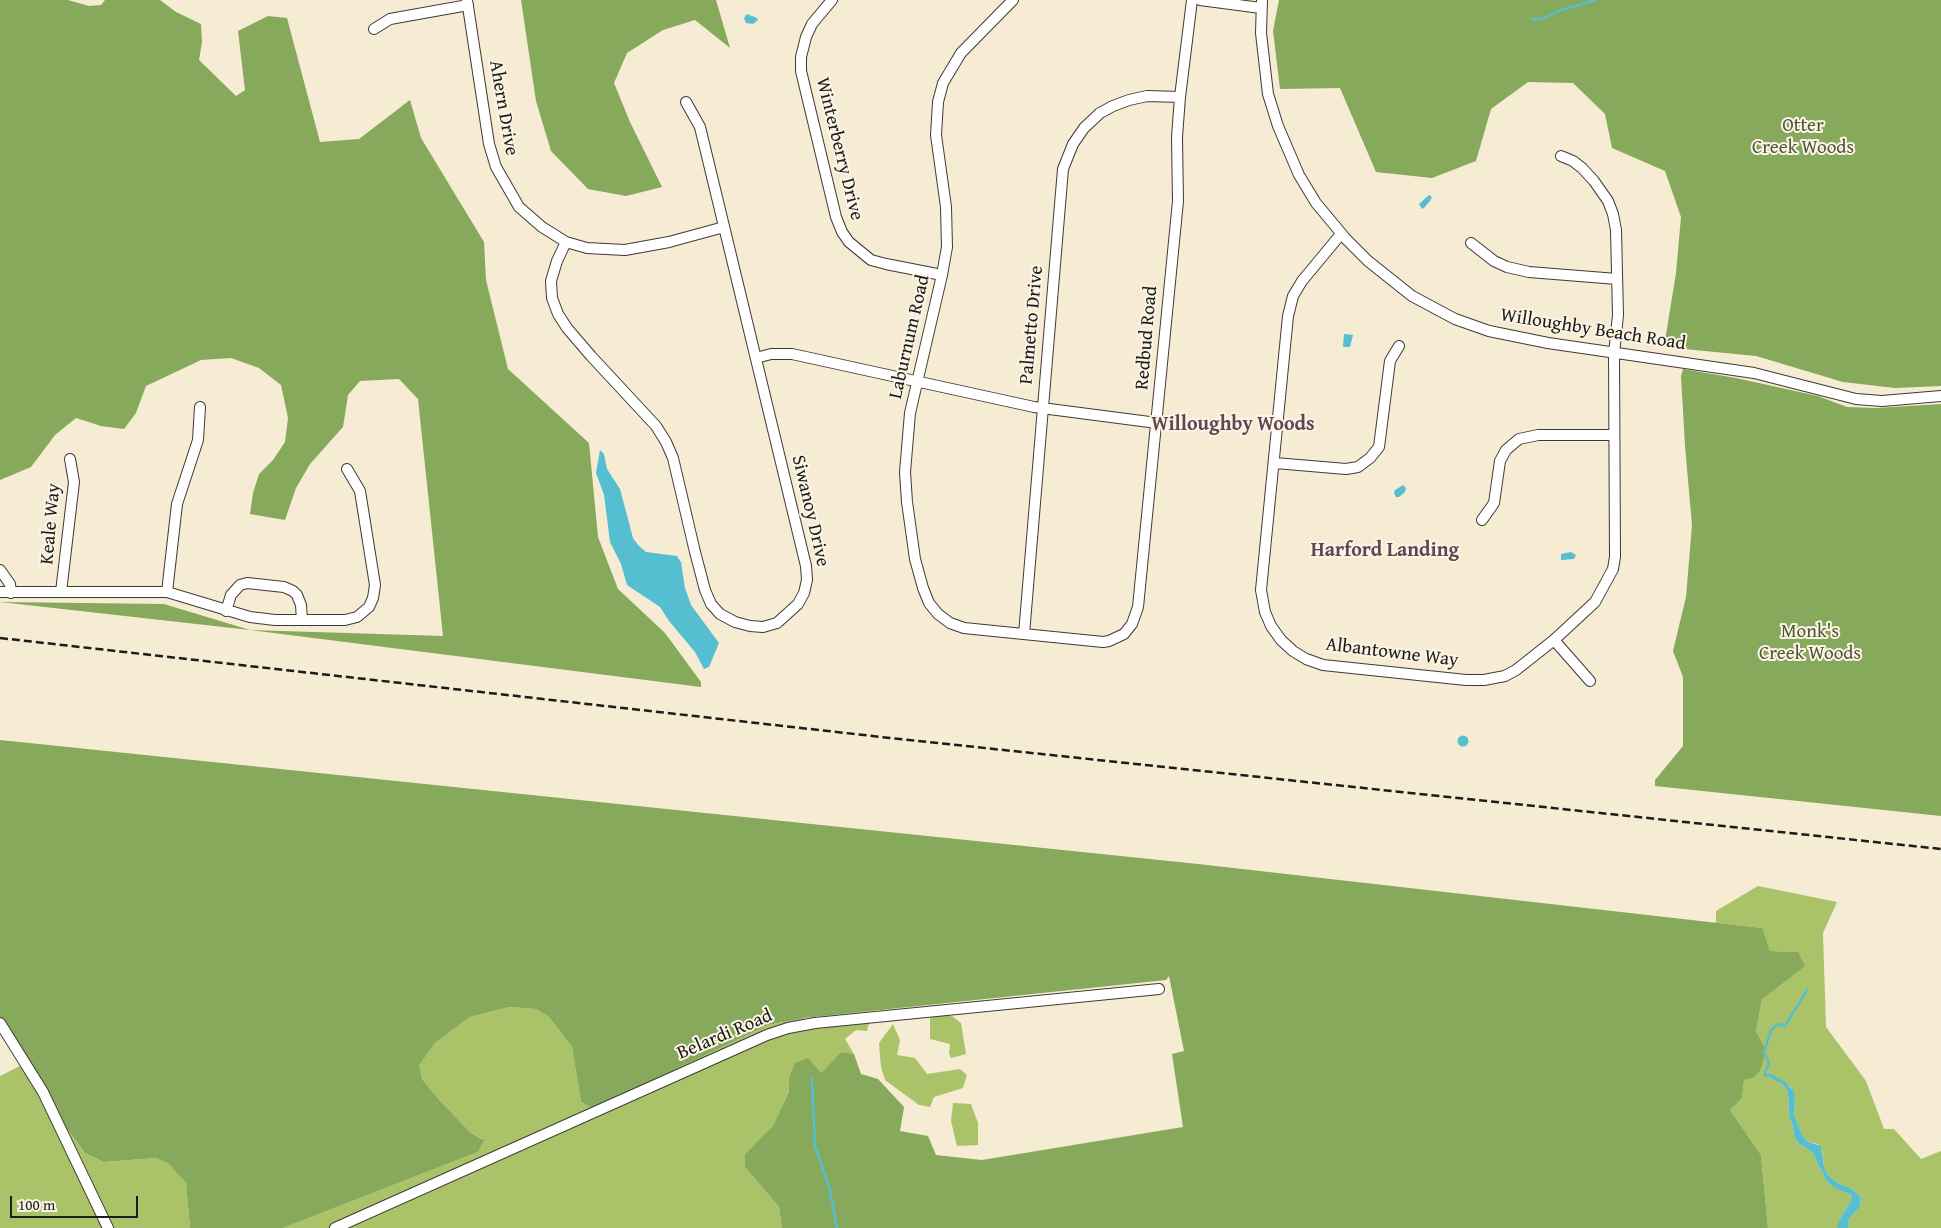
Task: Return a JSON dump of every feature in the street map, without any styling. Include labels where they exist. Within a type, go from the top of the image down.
[{"type":"street","name":"Winterberry Drive","points":[[832,0],[812,24],[806,37],[801,57],[801,71],[836,217],[842,232],[849,242],[871,260],[942,275]]},
{"type":"street","name":"Laburnum Road","points":[[1013,0],[961,53],[943,83],[938,102],[936,135],[946,207],[947,247],[910,413],[905,472],[915,559],[922,588],[929,602],[938,614],[950,623],[964,628],[1024,634]]},
{"type":"street","name":"Redbud Road","points":[[1024,634],[1103,642],[1120,637],[1130,627],[1138,607],[1178,201],[1177,144],[1180,97],[1192,0]]},
{"type":"street","points":[[1200,0],[1261,4]]},
{"type":"street","points":[[374,29],[390,19],[468,3]]},
{"type":"street","name":"Ahern Drive","points":[[468,3],[489,144],[496,167],[519,207],[542,227],[566,242],[587,248],[625,250],[669,242],[724,228]]},
{"type":"street","name":"Willoughby Beach Road","points":[[1261,4],[1261,33],[1268,94],[1278,126],[1299,175],[1316,203],[1341,234],[1368,261],[1412,296],[1455,318],[1489,331],[1548,343],[1614,354],[1754,372],[1856,399],[1882,401],[1941,396]]},
{"type":"street","name":"Palmetto Drive","points":[[1024,634],[1063,169],[1073,144],[1087,124],[1113,106],[1147,96],[1180,97]]},
{"type":"street","name":"Siwanoy Drive","points":[[566,242],[557,261],[551,281],[552,298],[558,314],[567,328],[591,356],[656,426],[666,442],[673,458],[695,552],[705,590],[711,604],[720,614],[735,622],[750,626],[777,623],[789,614],[801,598],[807,580],[803,550],[700,127],[686,102]]},
{"type":"street","name":"Albantowne Way","points":[[1341,234],[1302,281],[1291,304],[1261,590],[1265,612],[1281,640],[1293,651],[1315,662],[1331,666],[1466,680],[1484,680],[1505,676],[1516,670],[1554,640],[1595,602],[1613,569],[1615,557],[1614,354],[1618,315],[1616,230],[1608,201],[1582,168],[1573,161],[1561,156]]},
{"type":"street","points":[[1471,243],[1494,261],[1507,267],[1529,272],[1617,279]]},
{"type":"street","points":[[1275,463],[1346,469],[1358,467],[1370,458],[1379,447],[1390,361],[1399,346]]},
{"type":"street","points":[[756,358],[771,354],[792,354],[918,383],[1042,408],[1156,423]]},
{"type":"street","points":[[167,592],[177,504],[198,440],[200,407]]},
{"type":"street","points":[[1482,520],[1494,502],[1500,461],[1506,450],[1519,439],[1538,435],[1614,435]]},
{"type":"street","name":"Keale Way","points":[[61,592],[74,482],[70,459]]},
{"type":"street","points":[[0,592],[11,594],[167,592],[250,617],[275,620],[345,620],[357,617],[369,607],[375,585],[360,491],[347,469]]},
{"type":"street","points":[[0,570],[10,584],[11,594]]},
{"type":"street","points":[[226,611],[230,595],[240,585],[247,583],[284,587],[293,590],[297,595],[302,620]]},
{"type":"street","points":[[1554,640],[1590,681]]},
{"type":"street","name":"Belardi Road","points":[[335,1228],[767,1035],[788,1028],[808,1024],[1160,989]]},
{"type":"street","points":[[0,1023],[43,1092],[108,1228]]},
{"type":"green space","points":[[0,0],[68,0],[89,6],[101,5],[105,0],[160,0],[176,12],[201,24],[202,42],[199,60],[236,96],[245,90],[238,31],[268,16],[287,18],[320,142],[359,139],[410,100],[421,138],[484,242],[486,280],[508,369],[589,443],[598,537],[618,589],[665,633],[701,682],[701,687],[250,630],[443,636],[418,399],[399,379],[360,381],[348,395],[343,427],[310,464],[296,488],[285,520],[250,514],[253,493],[259,474],[273,460],[285,442],[288,418],[281,385],[259,368],[231,358],[201,360],[146,386],[136,413],[124,429],[101,426],[76,418],[55,435],[31,467],[0,480]]},
{"type":"green space","points":[[521,0],[716,0],[730,48],[695,20],[663,30],[627,53],[614,83],[630,122],[662,187],[626,196],[588,189],[551,151],[536,101]]},
{"type":"green space","name":"Otter Creek Woods","points":[[1279,0],[1941,0],[1941,386],[1895,388],[1843,382],[1756,356],[1664,347],[1676,273],[1681,217],[1665,171],[1612,148],[1605,114],[1573,83],[1528,82],[1491,109],[1476,161],[1432,178],[1376,172],[1340,88],[1280,89],[1273,31]]},
{"type":"green space","name":"Monk's Creek Woods","points":[[1683,369],[1736,378],[1818,396],[1847,407],[1876,408],[1941,404],[1941,816],[1655,786],[1655,780],[1683,746],[1683,677],[1673,651],[1686,597],[1692,525],[1685,446],[1681,376]]},
{"type":"green space","points":[[0,602],[164,604],[250,630]]},
{"type":"green space","points":[[0,740],[1198,864],[1762,928],[1770,951],[1798,952],[1805,966],[1762,999],[1756,1031],[1765,1048],[1765,1055],[1760,1071],[1753,1078],[1744,1080],[1742,1098],[1730,1110],[1761,1155],[1768,1228],[782,1228],[779,1207],[745,1167],[745,1154],[773,1126],[789,1091],[789,1078],[795,1063],[808,1058],[821,1073],[841,1052],[854,1054],[861,1074],[878,1079],[904,1107],[900,1131],[928,1136],[936,1155],[982,1160],[1183,1127],[1172,1054],[1184,1051],[1169,976],[1166,980],[804,1018],[768,1025],[593,1109],[581,1102],[572,1047],[548,1016],[536,1009],[509,1007],[470,1017],[435,1043],[419,1065],[422,1079],[442,1103],[471,1133],[484,1140],[478,1152],[283,1228],[190,1228],[186,1183],[168,1163],[156,1158],[104,1162],[85,1153],[50,1106],[0,1023]]},
{"type":"green space","points":[[1758,886],[1837,902],[1823,933],[1826,1027],[1866,1081],[1884,1129],[1894,1129],[1921,1159],[1941,1151],[1941,1228],[1848,1228],[1848,1220],[1860,1207],[1861,1197],[1852,1189],[1836,1182],[1827,1174],[1822,1150],[1818,1144],[1807,1141],[1802,1135],[1794,1114],[1795,1100],[1791,1087],[1772,1077],[1782,1084],[1788,1092],[1789,1117],[1798,1143],[1812,1152],[1826,1180],[1839,1189],[1853,1195],[1839,1220],[1838,1228],[1768,1228],[1761,1155],[1730,1110],[1742,1097],[1744,1080],[1753,1078],[1764,1052],[1765,1048],[1756,1031],[1762,999],[1798,952],[1770,951],[1761,928],[1716,923],[1716,911]]},
{"type":"green space","points":[[509,1007],[536,1009],[547,1015],[572,1047],[581,1102],[593,1109],[768,1025],[804,1018],[803,1028],[869,1022],[867,1031],[856,1030],[845,1039],[854,1054],[841,1052],[821,1073],[789,1078],[789,1090],[773,1127],[745,1154],[745,1167],[779,1207],[782,1228],[283,1228],[478,1152],[483,1139],[471,1133],[442,1103],[422,1079],[418,1065],[435,1043],[470,1017]]},
{"type":"green space","points":[[930,1016],[952,1016],[961,1023],[966,1054],[951,1058],[949,1053],[950,1044],[930,1039]]},
{"type":"green space","points":[[893,1024],[900,1040],[897,1055],[915,1058],[927,1074],[960,1069],[967,1075],[963,1088],[934,1097],[930,1107],[919,1105],[885,1080],[881,1067],[879,1043]]},
{"type":"green space","points":[[20,1066],[85,1153],[104,1162],[156,1158],[168,1162],[186,1183],[190,1228],[0,1228],[0,1076]]},
{"type":"green space","points":[[953,1103],[971,1104],[978,1123],[978,1145],[957,1146],[951,1121]]},
{"type":"water","points":[[747,14],[758,20],[753,24],[746,23],[744,18]]},
{"type":"water","points":[[1429,195],[1432,197],[1430,201],[1422,209],[1419,204]]},
{"type":"water","points":[[1344,334],[1353,335],[1350,347],[1343,347]]},
{"type":"water","points":[[600,450],[604,454],[607,469],[620,489],[633,538],[638,545],[646,552],[677,556],[681,562],[685,588],[691,605],[719,643],[709,667],[704,669],[695,652],[660,607],[627,585],[621,564],[610,542],[604,495],[596,473]]},
{"type":"water","points":[[1403,485],[1406,488],[1405,492],[1396,497],[1395,490]]},
{"type":"water","points":[[1571,552],[1576,555],[1574,559],[1561,560],[1561,554]]},
{"type":"water","points":[[1463,735],[1469,741],[1463,747],[1457,741]]},
{"type":"water","points":[[1772,1074],[1785,1082],[1794,1091],[1794,1114],[1802,1135],[1807,1141],[1821,1146],[1827,1174],[1836,1182],[1852,1189],[1861,1197],[1860,1207],[1848,1220],[1848,1228],[1837,1228],[1839,1220],[1851,1201],[1852,1195],[1835,1188],[1826,1180],[1812,1152],[1798,1143],[1789,1117],[1788,1092],[1782,1084],[1766,1075]]},
{"type":"waterway","points":[[1532,19],[1543,19],[1561,10],[1596,0]]},
{"type":"waterway","points":[[1769,1076],[1765,1075],[1769,1063],[1764,1052],[1771,1030],[1778,1024],[1785,1026],[1807,990]]},
{"type":"waterway","points":[[812,1079],[815,1146],[830,1190],[837,1228]]},
{"type":"railway","points":[[0,638],[890,738],[1941,849]]},
{"type":"district","name":"Willoughby Woods","points":[[1233,425]]},
{"type":"district","name":"Harford Landing","points":[[1385,551]]}]
